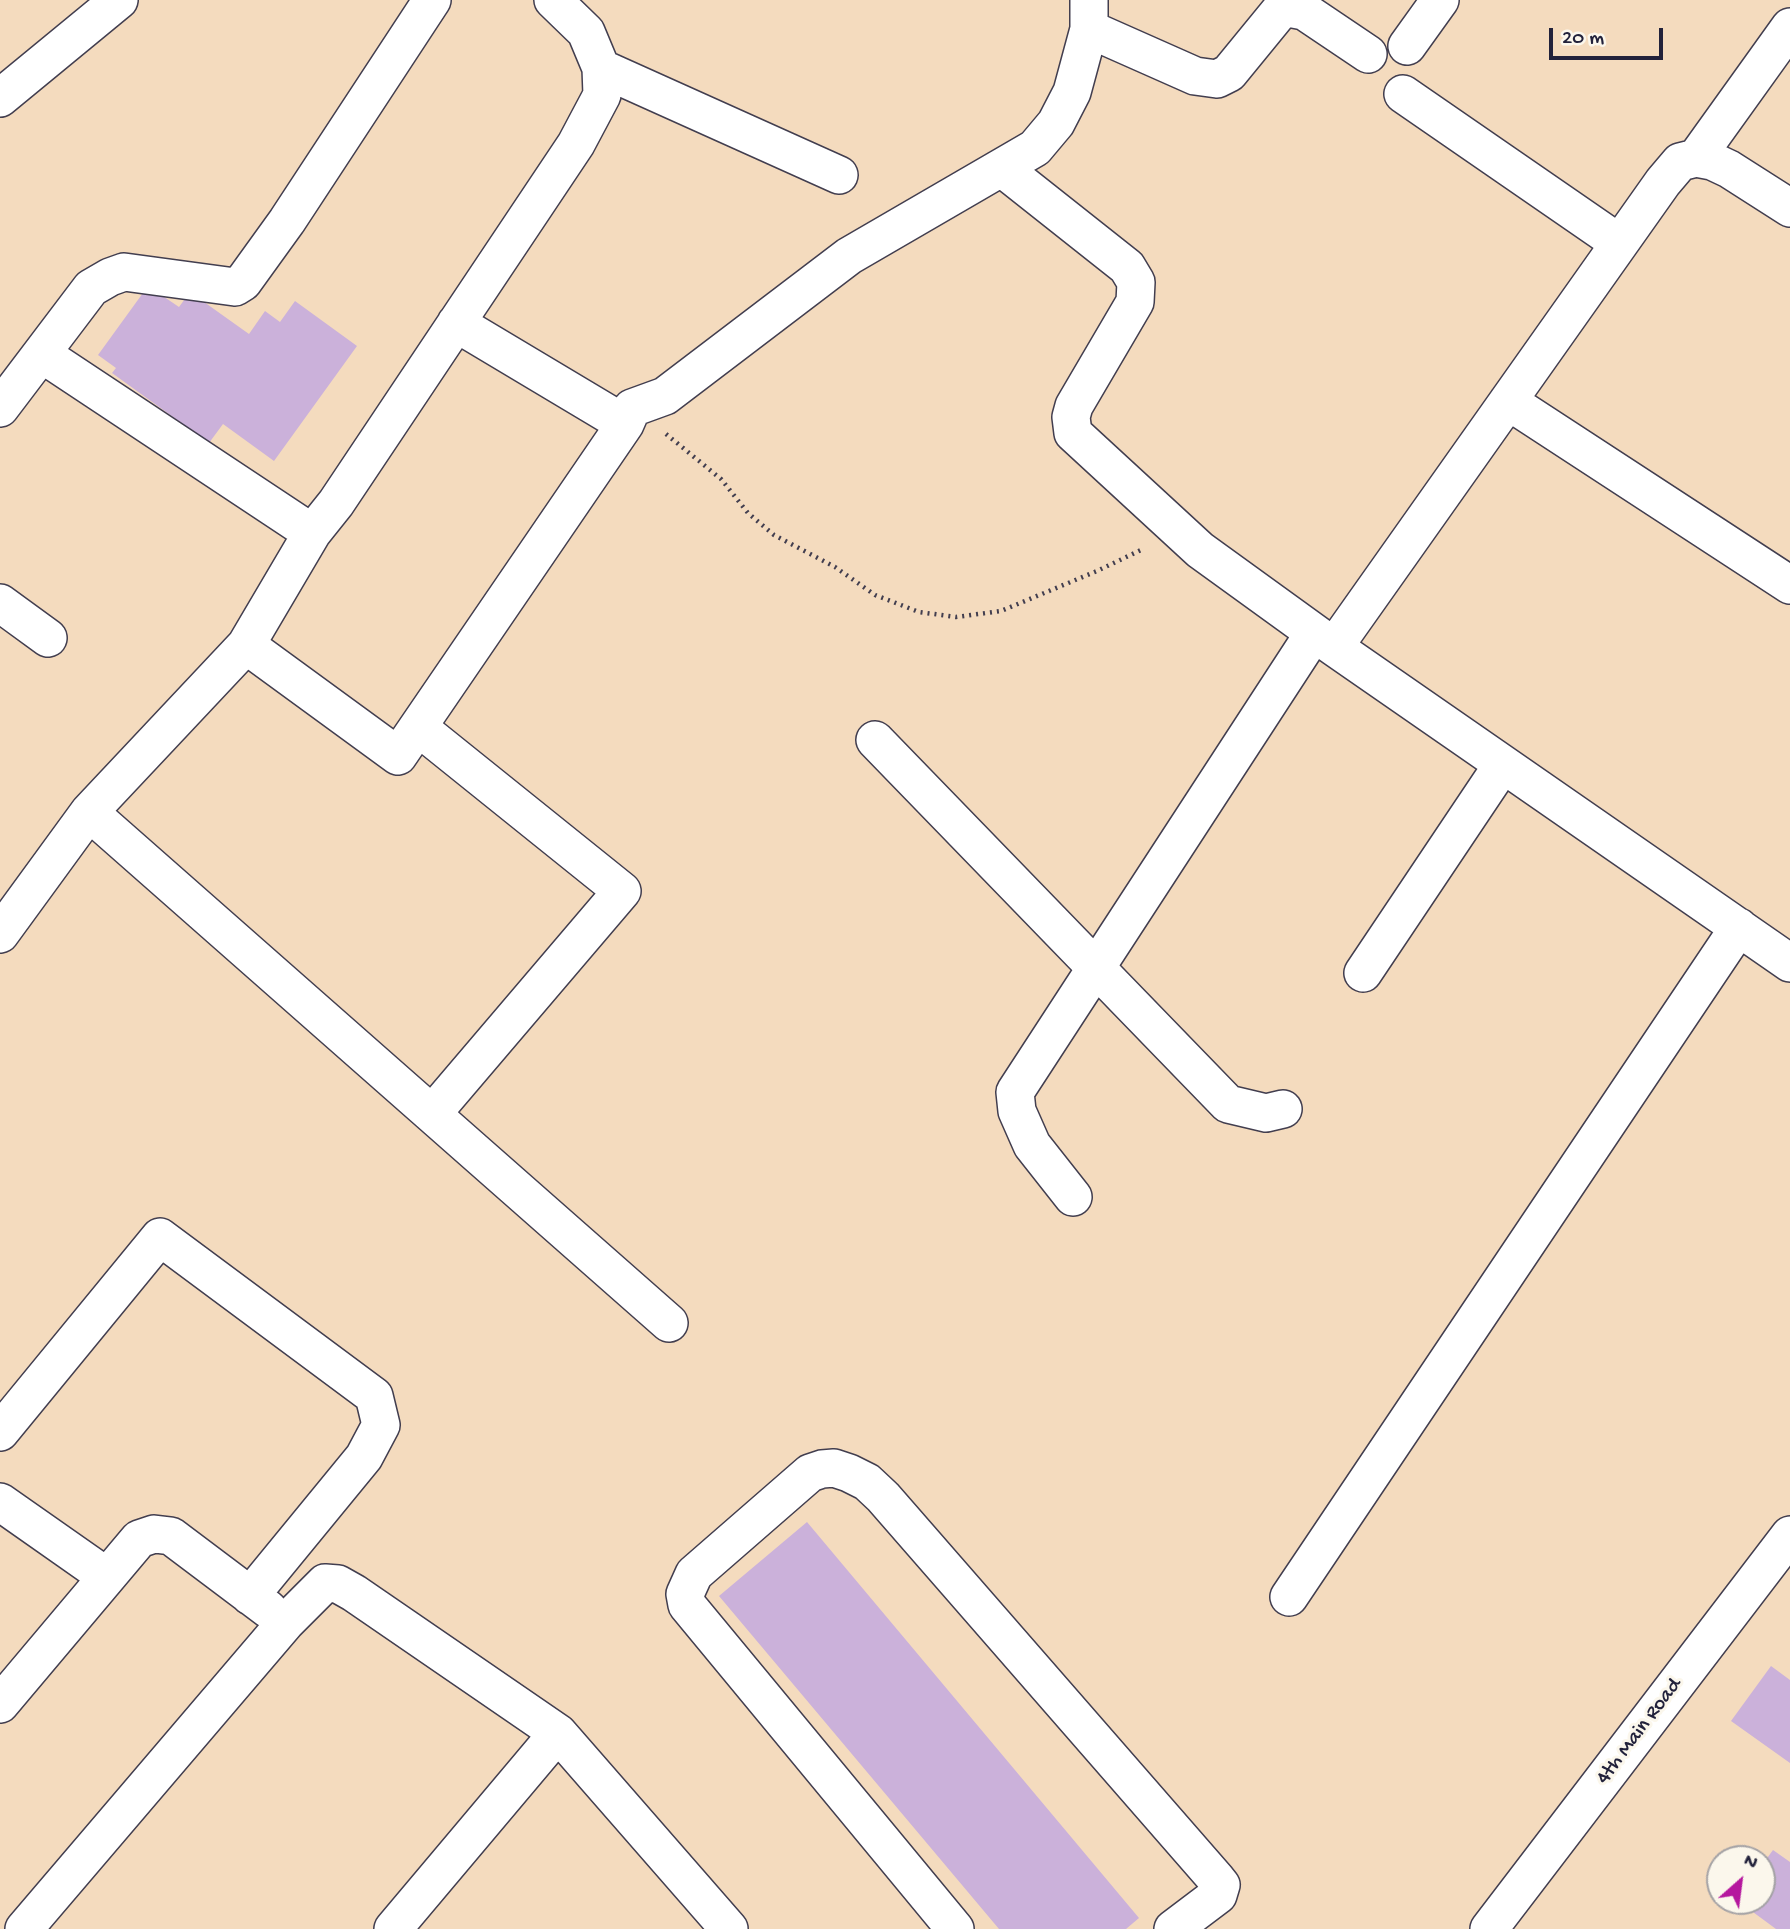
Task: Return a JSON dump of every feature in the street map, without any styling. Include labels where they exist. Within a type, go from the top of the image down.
[{"type":"street","points":[[0,98],[120,0]]},
{"type":"street","points":[[0,408],[91,288],[110,277],[124,272],[235,287],[243,282],[432,0]]},
{"type":"street","points":[[0,934],[89,812],[246,645],[312,533],[335,503],[576,144],[602,95],[601,68],[586,32],[553,0]]},
{"type":"street","points":[[1407,46],[1440,0]]},
{"type":"street","points":[[246,645],[398,756],[629,416],[665,396],[849,256],[1035,148],[1056,123],[1072,92],[1089,15],[1195,76],[1217,79],[1229,73],[1283,8],[1304,11],[1368,54]]},
{"type":"street","points":[[1696,158],[1790,27]]},
{"type":"street","points":[[601,68],[839,175]]},
{"type":"street","points":[[1403,94],[1619,243]]},
{"type":"street","points":[[1073,1197],[1032,1145],[1017,1111],[1015,1092],[1096,968],[1324,640],[1508,401],[1662,182],[1680,162],[1696,158],[1712,161],[1790,208]]},
{"type":"street","points":[[1002,168],[1127,267],[1136,282],[1135,302],[1074,406],[1071,417],[1073,433],[1200,551],[1790,963]]},
{"type":"street","points":[[456,323],[629,416]]},
{"type":"street","points":[[42,354],[312,533]]},
{"type":"street","points":[[1508,401],[1790,584]]},
{"type":"street","points":[[0,603],[48,638]]},
{"type":"street","points":[[418,727],[622,891],[432,1114]]},
{"type":"street","points":[[875,740],[1228,1104],[1266,1113],[1283,1109]]},
{"type":"street","points":[[1363,973],[1503,764]]},
{"type":"street","points":[[89,812],[669,1323]]},
{"type":"street","points":[[1289,1597],[1738,927]]},
{"type":"street","points":[[0,1433],[160,1237],[374,1396],[381,1425],[364,1457],[250,1596]]},
{"type":"street","points":[[955,1929],[687,1605],[684,1594],[694,1574],[810,1473],[822,1469],[834,1468],[849,1473],[867,1482],[883,1497],[1221,1885],[1218,1895],[1173,1929]]},
{"type":"street","points":[[0,1502],[107,1577]]},
{"type":"street","points":[[0,1704],[139,1539],[154,1534],[171,1536],[286,1622]]},
{"type":"street","name":"4th Main Road","points":[[1489,1929],[1790,1535]]},
{"type":"street","points":[[24,1929],[286,1622],[325,1583],[338,1584],[354,1593],[558,1733],[729,1929]]},
{"type":"street","points":[[393,1929],[558,1733]]},
{"type":"path","points":[[629,416],[722,479],[748,513],[774,535],[835,568],[875,595],[919,612],[956,617],[1001,611],[1097,571],[1180,531]]},
{"type":"building","points":[[148,286],[179,307],[190,292],[249,334],[265,311],[280,322],[295,301],[357,346],[274,461],[223,424],[209,443],[112,373],[116,368],[98,355]]},
{"type":"building","points":[[807,1522],[1139,1918],[1126,1929],[999,1929],[719,1596]]},
{"type":"building","points":[[1771,1666],[1790,1680],[1790,1763],[1731,1721]]},
{"type":"building","points":[[1776,1852],[1790,1862],[1790,1929],[1776,1929],[1757,1915],[1776,1915]]}]
